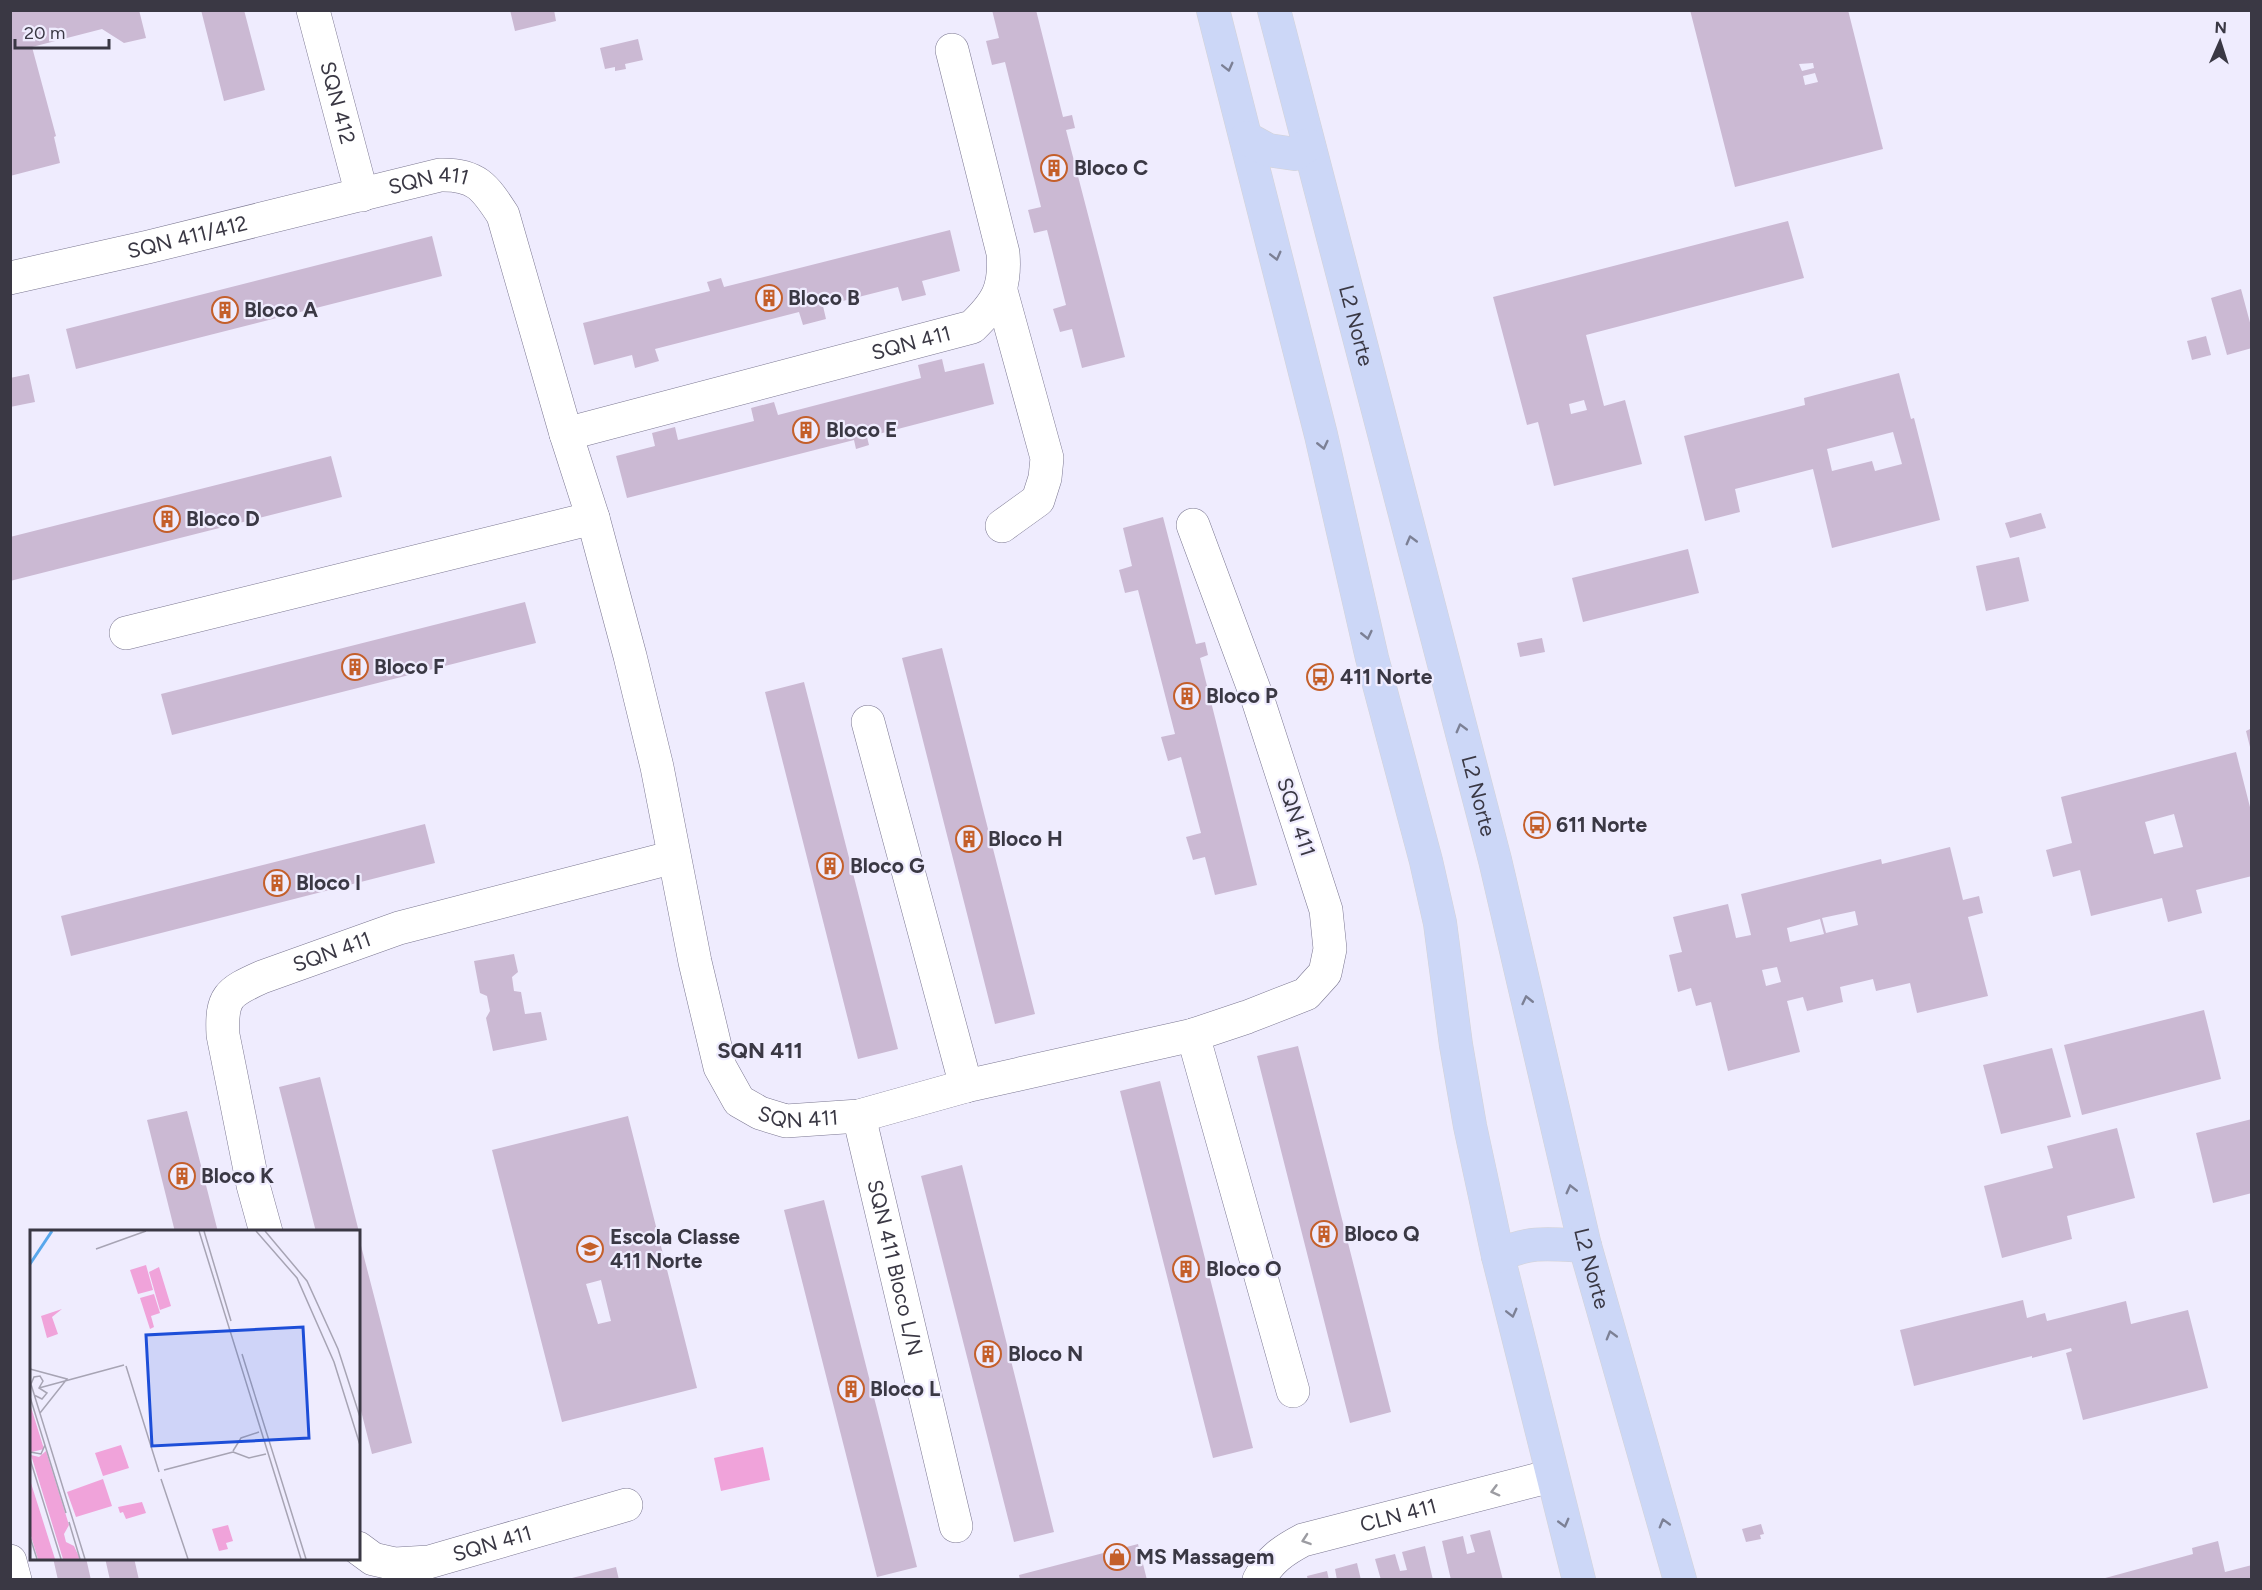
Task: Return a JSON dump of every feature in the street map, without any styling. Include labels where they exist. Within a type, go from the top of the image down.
[{"type":"main road","points":[[1213,10],[1321,435],[1372,658],[1433,892],[1440,923],[1456,1045],[1470,1126],[1498,1256],[1578,1580]]},
{"type":"main road","name":"L2 Norte","points":[[1274,10],[1495,860],[1585,1246],[1680,1580]]},
{"type":"main road","points":[[1246,138],[1268,150],[1294,154],[1308,145]]},
{"type":"main road","points":[[1498,1256],[1514,1248],[1545,1243],[1585,1246]]},
{"type":"street","name":"SQN 412","points":[[313,10],[362,195]]},
{"type":"street","points":[[952,50],[1002,253],[1005,273],[1001,291],[1047,458],[1045,478],[1038,500],[1002,526]]},
{"type":"street","name":"SQN 411","points":[[362,195],[440,175],[457,175],[472,179],[489,193],[503,215],[566,434],[593,518],[657,767],[695,962],[720,1067],[739,1101],[760,1113],[786,1121],[859,1116],[966,1086],[1192,1035],[1306,994],[1325,973],[1330,949],[1326,910],[1258,700],[1193,525]]},
{"type":"street","name":"SQN 411/412","points":[[10,278],[362,195]]},
{"type":"street","name":"SQN 411","points":[[566,434],[972,327],[989,311],[1001,291]]},
{"type":"street","points":[[126,633],[593,518]]},
{"type":"street","points":[[868,722],[966,1086]]},
{"type":"street","name":"SQN 411","points":[[265,1230],[223,1035],[222,1016],[226,999],[240,986],[262,976],[399,928],[674,857]]},
{"type":"street","points":[[1192,1035],[1293,1391]]},
{"type":"street","name":"SQN 411 Bloco L/N","points":[[859,1116],[956,1526]]},
{"type":"street","name":"CLN 411","points":[[1259,1580],[1265,1568],[1274,1558],[1303,1540],[1551,1476]]},
{"type":"street","name":"SQN 411","points":[[360,1549],[373,1558],[394,1564],[429,1562],[626,1505]]},
{"type":"street","points":[[10,1561],[15,1580]]},
{"type":"shaded area","points":[[763,1447],[770,1480],[721,1491],[714,1458]]},
{"type":"building","points":[[10,10],[139,10],[146,38],[124,43],[102,29],[32,47],[56,136],[54,137],[60,163],[10,176]]},
{"type":"building","points":[[201,10],[244,10],[265,90],[224,101]]},
{"type":"building","points":[[510,10],[554,10],[556,21],[515,31]]},
{"type":"building","name":"Bloco C","points":[[992,10],[1036,10],[1063,117],[1072,115],[1075,128],[1066,130],[1125,357],[1082,368],[1072,329],[1060,332],[1053,309],[1066,305],[1047,230],[1034,233],[1028,210],[1041,207],[1005,62],[992,65],[986,41],[999,38]]},
{"type":"building","points":[[1690,10],[1848,10],[1883,149],[1735,187]],"holes":[[[1813,63],[1814,68],[1802,71],[1799,64]],[[1815,73],[1818,82],[1805,85],[1803,76]]]},
{"type":"building","points":[[638,39],[643,60],[625,64],[626,69],[615,71],[615,67],[605,69],[600,48]]},
{"type":"building","points":[[1788,221],[1804,278],[1586,335],[1604,406],[1625,400],[1642,464],[1554,486],[1538,422],[1527,425],[1493,297]],"holes":[[[1584,400],[1587,410],[1571,414],[1569,404]]]},
{"type":"building","name":"Bloco B","points":[[950,230],[960,271],[922,281],[926,295],[902,301],[898,287],[823,306],[826,319],[803,325],[799,312],[655,349],[659,361],[635,368],[632,355],[594,365],[583,323],[710,291],[707,282],[721,278],[724,287]]},
{"type":"building","name":"Bloco A","points":[[432,236],[442,276],[76,369],[66,329]]},
{"type":"building","points":[[2241,289],[2252,330],[2252,348],[2227,355],[2211,298]]},
{"type":"building","points":[[2206,336],[2211,355],[2192,360],[2187,341]]},
{"type":"building","name":"Bloco E","points":[[942,359],[945,372],[984,363],[994,404],[867,437],[869,445],[856,449],[854,440],[627,498],[616,456],[655,446],[652,433],[675,427],[678,440],[754,421],[751,408],[774,402],[778,415],[921,378],[918,365]]},
{"type":"building","points":[[1899,373],[1911,419],[1914,418],[1940,520],[1832,548],[1813,469],[1735,489],[1740,512],[1705,521],[1684,436],[1805,405],[1804,398]],"holes":[[[1893,432],[1902,464],[1875,471],[1872,461],[1832,471],[1827,449]]]},
{"type":"building","points":[[29,374],[35,402],[10,407],[10,378]]},
{"type":"building","name":"Bloco D","points":[[331,456],[342,497],[10,581],[10,537]]},
{"type":"building","points":[[2041,513],[2046,528],[2010,538],[2005,523]]},
{"type":"building","name":"Bloco P","points":[[1163,517],[1196,644],[1205,642],[1208,655],[1200,658],[1257,885],[1215,895],[1205,857],[1193,860],[1186,837],[1201,833],[1181,757],[1168,761],[1161,737],[1175,734],[1138,590],[1125,593],[1119,570],[1132,566],[1123,528]]},
{"type":"building","points":[[1688,549],[1699,593],[1583,622],[1572,578]]},
{"type":"building","points":[[2019,557],[2029,601],[1986,611],[1976,566]]},
{"type":"building","name":"Bloco F","points":[[525,602],[536,643],[172,735],[161,694]]},
{"type":"building","points":[[1542,638],[1545,652],[1520,657],[1517,643]]},
{"type":"building","name":"Bloco H","points":[[942,648],[1035,1014],[995,1024],[902,658]]},
{"type":"building","name":"Bloco G","points":[[804,682],[898,1049],[858,1059],[765,692]]},
{"type":"building","points":[[2252,728],[2252,750],[2251,751],[2246,731]]},
{"type":"building","points":[[2236,752],[2252,815],[2252,876],[2196,890],[2202,913],[2168,922],[2162,898],[2091,916],[2080,870],[2053,877],[2046,850],[2072,843],[2061,797]],"holes":[[[2174,814],[2183,847],[2154,854],[2145,822]]]},
{"type":"building","name":"Bloco I","points":[[425,824],[435,863],[71,956],[61,916]]},
{"type":"building","points":[[1950,847],[1963,900],[1979,896],[1983,913],[1968,917],[1988,996],[1917,1013],[1910,983],[1876,991],[1873,979],[1840,987],[1843,1002],[1807,1011],[1803,997],[1787,1001],[1800,1052],[1728,1071],[1711,1002],[1696,1006],[1691,988],[1678,992],[1669,955],[1682,952],[1673,917],[1728,904],[1736,938],[1751,935],[1741,894],[1881,859],[1882,864]],"holes":[[[1855,911],[1858,925],[1826,933],[1822,918]],[[1820,919],[1824,934],[1790,942],[1787,928]],[[1777,967],[1781,982],[1766,986],[1762,970]]]},
{"type":"building","points":[[514,954],[518,972],[512,977],[514,991],[521,992],[525,1014],[541,1012],[547,1040],[493,1051],[486,1018],[490,1011],[487,996],[480,993],[474,961]]},
{"type":"building","points":[[2204,1010],[2221,1079],[2082,1115],[2064,1045]]},
{"type":"building","name":"Bloco Q","points":[[1298,1046],[1391,1412],[1350,1423],[1257,1056]]},
{"type":"building","points":[[2052,1048],[2071,1117],[2001,1134],[1983,1065]]},
{"type":"building","points":[[320,1077],[358,1230],[315,1230],[279,1087]]},
{"type":"building","name":"Bloco O","points":[[1160,1081],[1253,1448],[1213,1458],[1120,1091]]},
{"type":"building","name":"Bloco K","points":[[187,1111],[217,1230],[174,1230],[147,1120]]},
{"type":"building","name":"Escola Classe 411 Norte","points":[[628,1116],[697,1388],[562,1422],[492,1150]],"holes":[[[601,1280],[611,1321],[598,1324],[586,1284]]]},
{"type":"building","points":[[2252,1119],[2252,1193],[2213,1203],[2196,1133]]},
{"type":"building","points":[[2117,1128],[2135,1198],[2067,1216],[2072,1239],[2002,1258],[1984,1186],[2053,1168],[2047,1146]]},
{"type":"building","name":"Bloco N","points":[[962,1165],[1054,1532],[1014,1542],[921,1176]]},
{"type":"building","name":"Bloco L","points":[[824,1200],[917,1567],[877,1577],[784,1210]]},
{"type":"building","points":[[360,1242],[412,1443],[372,1454],[360,1407]]},
{"type":"building","points":[[2023,1300],[2027,1318],[2045,1313],[2047,1321],[2126,1301],[2131,1324],[2188,1310],[2208,1388],[2083,1420],[2066,1353],[2072,1351],[2071,1348],[1914,1386],[1900,1330]]},
{"type":"building","points":[[1761,1524],[1764,1534],[1760,1535],[1761,1539],[1746,1542],[1742,1529]]},
{"type":"building","points":[[1490,1530],[1503,1580],[1451,1580],[1442,1541],[1463,1536],[1467,1554],[1475,1552],[1470,1535]]},
{"type":"building","points":[[2218,1541],[2225,1572],[2252,1565],[2252,1580],[2098,1580],[2193,1554],[2192,1548]]},
{"type":"building","points":[[1138,1544],[1147,1580],[1020,1580],[1019,1575]]},
{"type":"building","points":[[1425,1546],[1433,1580],[1381,1580],[1375,1559],[1395,1554],[1400,1571],[1407,1570],[1402,1552]]},
{"type":"building","points":[[53,1560],[86,1560],[91,1580],[58,1580]]},
{"type":"building","points":[[105,1560],[134,1560],[139,1580],[110,1580]]},
{"type":"building","points":[[1357,1563],[1361,1580],[1337,1580],[1335,1569]]},
{"type":"building","points":[[616,1567],[619,1580],[568,1580],[568,1579]]},
{"type":"building","points":[[1327,1571],[1329,1580],[1308,1580],[1307,1576]]},
{"type":"place","name":"Bloco C","points":[[1054,168]]},
{"type":"place","name":"Bloco B","points":[[769,298]]},
{"type":"place","name":"Bloco A","points":[[225,310]]},
{"type":"place","name":"Bloco E","points":[[806,430]]},
{"type":"place","name":"Bloco D","points":[[167,519]]},
{"type":"place","name":"Bloco F","points":[[355,667]]},
{"type":"place","name":"411 Norte","points":[[1320,677]]},
{"type":"place","name":"Bloco P","points":[[1187,696]]},
{"type":"place","name":"611 Norte","points":[[1537,825]]},
{"type":"place","name":"Bloco H","points":[[969,839]]},
{"type":"place","name":"Bloco G","points":[[830,866]]},
{"type":"place","name":"Bloco I","points":[[277,883]]},
{"type":"place","name":"Bloco K","points":[[182,1176]]},
{"type":"place","name":"Bloco Q","points":[[1324,1234]]},
{"type":"place","name":"Escola Classe 411 Norte","points":[[590,1249]]},
{"type":"place","name":"Bloco O","points":[[1186,1269]]},
{"type":"place","name":"Bloco N","points":[[988,1354]]},
{"type":"place","name":"Bloco L","points":[[851,1389]]},
{"type":"place","name":"MS Massagem","points":[[1117,1557]]},
{"type":"district","name":"SQN 411","points":[[760,1050]]}]
